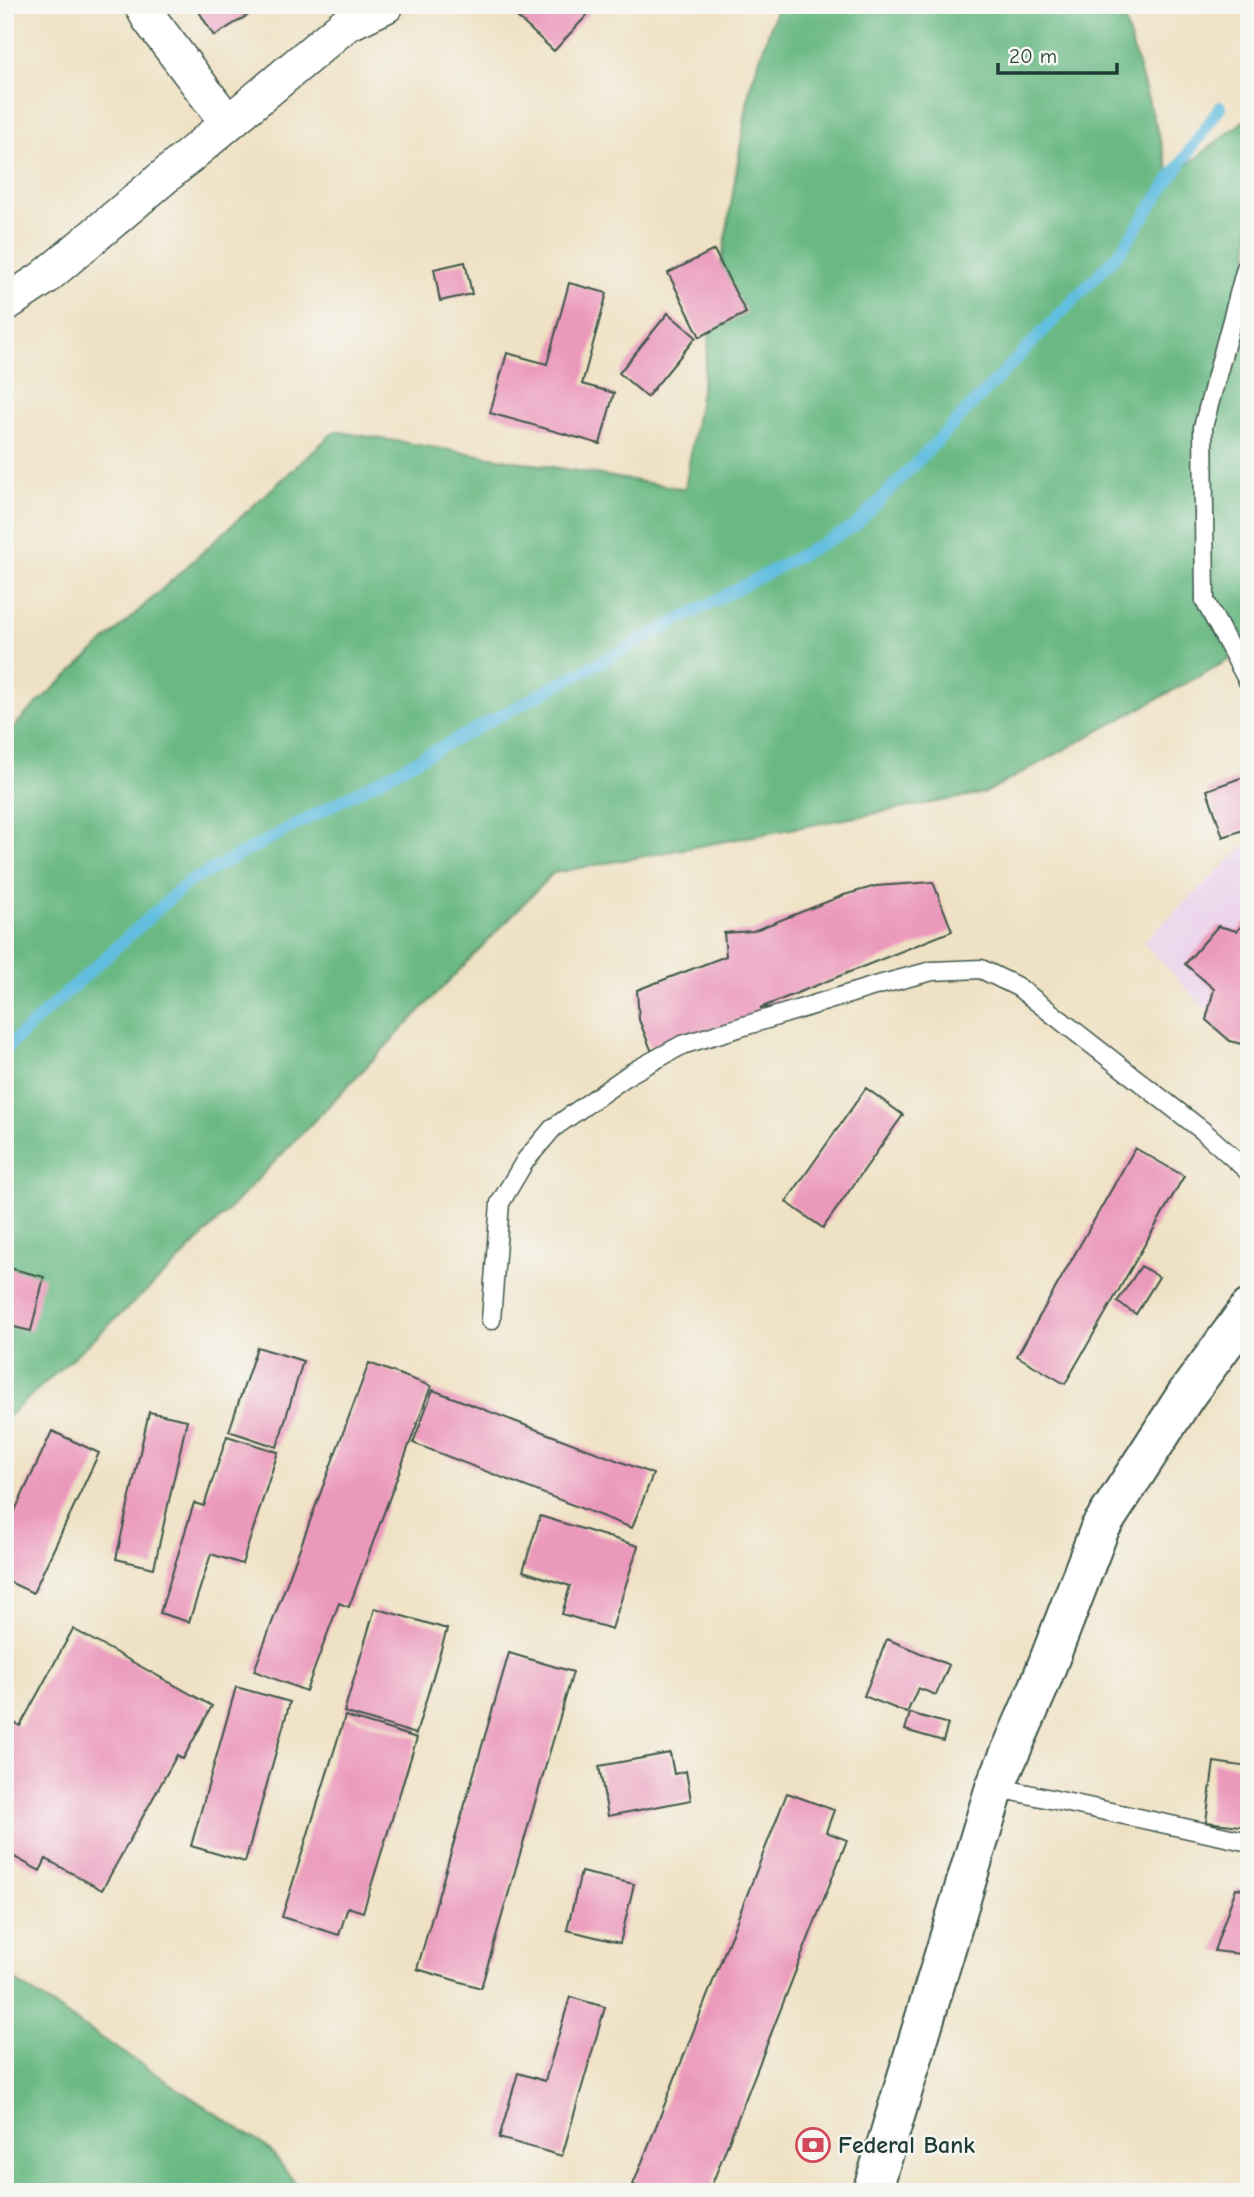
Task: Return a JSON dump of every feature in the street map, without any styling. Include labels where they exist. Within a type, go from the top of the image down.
[{"type":"main road","points":[[872,2192],[995,1787],[1038,1689],[1100,1528],[1186,1395],[1249,1309]]},
{"type":"street","points":[[142,5],[228,123]]},
{"type":"street","points":[[5,304],[44,278],[346,24],[386,5]]},
{"type":"lane","points":[[1246,268],[1203,428],[1205,601],[1249,682]]},
{"type":"lane","points":[[491,1320],[500,1203],[524,1160],[554,1128],[631,1073],[681,1045],[932,971],[981,970],[1018,987],[1203,1131],[1249,1172]]},
{"type":"lane","points":[[995,1787],[1249,1842]]},
{"type":"shaded area","points":[[1249,842],[1249,1055],[1143,942]]},
{"type":"green space","points":[[778,5],[1120,5],[1171,177],[1249,117],[1249,649],[985,793],[553,873],[176,1264],[5,1419],[5,737],[29,711],[335,431],[685,489],[750,87]]},
{"type":"green space","points":[[5,1974],[269,2149],[302,2192],[5,2192]]},
{"type":"building","points":[[195,5],[264,5],[214,36]]},
{"type":"building","points":[[504,5],[580,5],[589,13],[554,51]]},
{"type":"building","points":[[714,250],[746,313],[700,337],[668,273]]},
{"type":"building","points":[[465,262],[472,294],[440,301],[434,269]]},
{"type":"building","points":[[569,283],[607,293],[582,384],[614,393],[600,444],[490,413],[507,353],[547,364]]},
{"type":"building","points":[[668,313],[696,337],[647,397],[619,373]]},
{"type":"building","points":[[1249,775],[1249,828],[1223,837],[1207,790]]},
{"type":"building","points":[[933,882],[952,931],[760,1008],[776,1007],[652,1052],[639,1020],[637,990],[726,956],[724,933],[753,931],[844,895],[876,886]]},
{"type":"building","points":[[1249,917],[1249,1046],[1230,1041],[1206,1020],[1214,989],[1185,964],[1218,926],[1237,931]]},
{"type":"building","points":[[866,1088],[903,1115],[823,1228],[786,1202]]},
{"type":"building","points":[[1135,1148],[1184,1176],[1065,1384],[1017,1356]]},
{"type":"building","points":[[1141,1266],[1159,1277],[1136,1314],[1117,1302]]},
{"type":"building","points":[[9,1268],[44,1277],[31,1331],[5,1325],[5,1283]]},
{"type":"building","points":[[257,1347],[303,1361],[277,1447],[229,1431]]},
{"type":"building","points":[[369,1363],[431,1386],[349,1607],[339,1603],[306,1691],[254,1671]]},
{"type":"building","points":[[433,1390],[653,1474],[632,1528],[413,1443]]},
{"type":"building","points":[[149,1412],[187,1420],[154,1568],[116,1559]]},
{"type":"building","points":[[52,1431],[99,1453],[33,1593],[5,1580],[5,1532]]},
{"type":"building","points":[[227,1436],[278,1452],[242,1564],[211,1554],[189,1622],[160,1613],[194,1503],[204,1506]]},
{"type":"building","points":[[540,1516],[638,1546],[612,1629],[562,1614],[570,1586],[523,1571]]},
{"type":"building","points":[[375,1608],[447,1629],[416,1734],[344,1712]]},
{"type":"building","points":[[73,1629],[212,1706],[183,1759],[177,1755],[102,1890],[46,1859],[40,1871],[5,1852],[5,1718],[20,1726]]},
{"type":"building","points":[[887,1639],[949,1665],[936,1695],[918,1688],[907,1713],[864,1696]]},
{"type":"building","points":[[509,1653],[573,1672],[481,1988],[417,1969]]},
{"type":"building","points":[[236,1687],[290,1702],[245,1862],[191,1846]]},
{"type":"building","points":[[910,1713],[948,1724],[943,1741],[905,1730]]},
{"type":"building","points":[[345,1716],[417,1738],[363,1912],[348,1907],[339,1935],[282,1917]]},
{"type":"building","points":[[670,1753],[674,1774],[686,1771],[691,1800],[608,1816],[599,1766]]},
{"type":"building","points":[[1214,1762],[1249,1767],[1249,1827],[1206,1822]]},
{"type":"building","points":[[787,1793],[834,1810],[826,1832],[847,1840],[709,2192],[651,2192],[633,2185]]},
{"type":"building","points":[[581,1872],[634,1884],[620,1943],[567,1930]]},
{"type":"building","points":[[1236,1888],[1249,1890],[1249,1955],[1214,1951]]},
{"type":"building","points":[[570,1997],[605,2007],[562,2156],[499,2138],[518,2073],[545,2081]]},
{"type":"waterway","points":[[5,1049],[187,883],[855,526],[1119,253],[1220,107]]},
{"type":"place","name":"Federal Bank","points":[[813,2145]]}]
